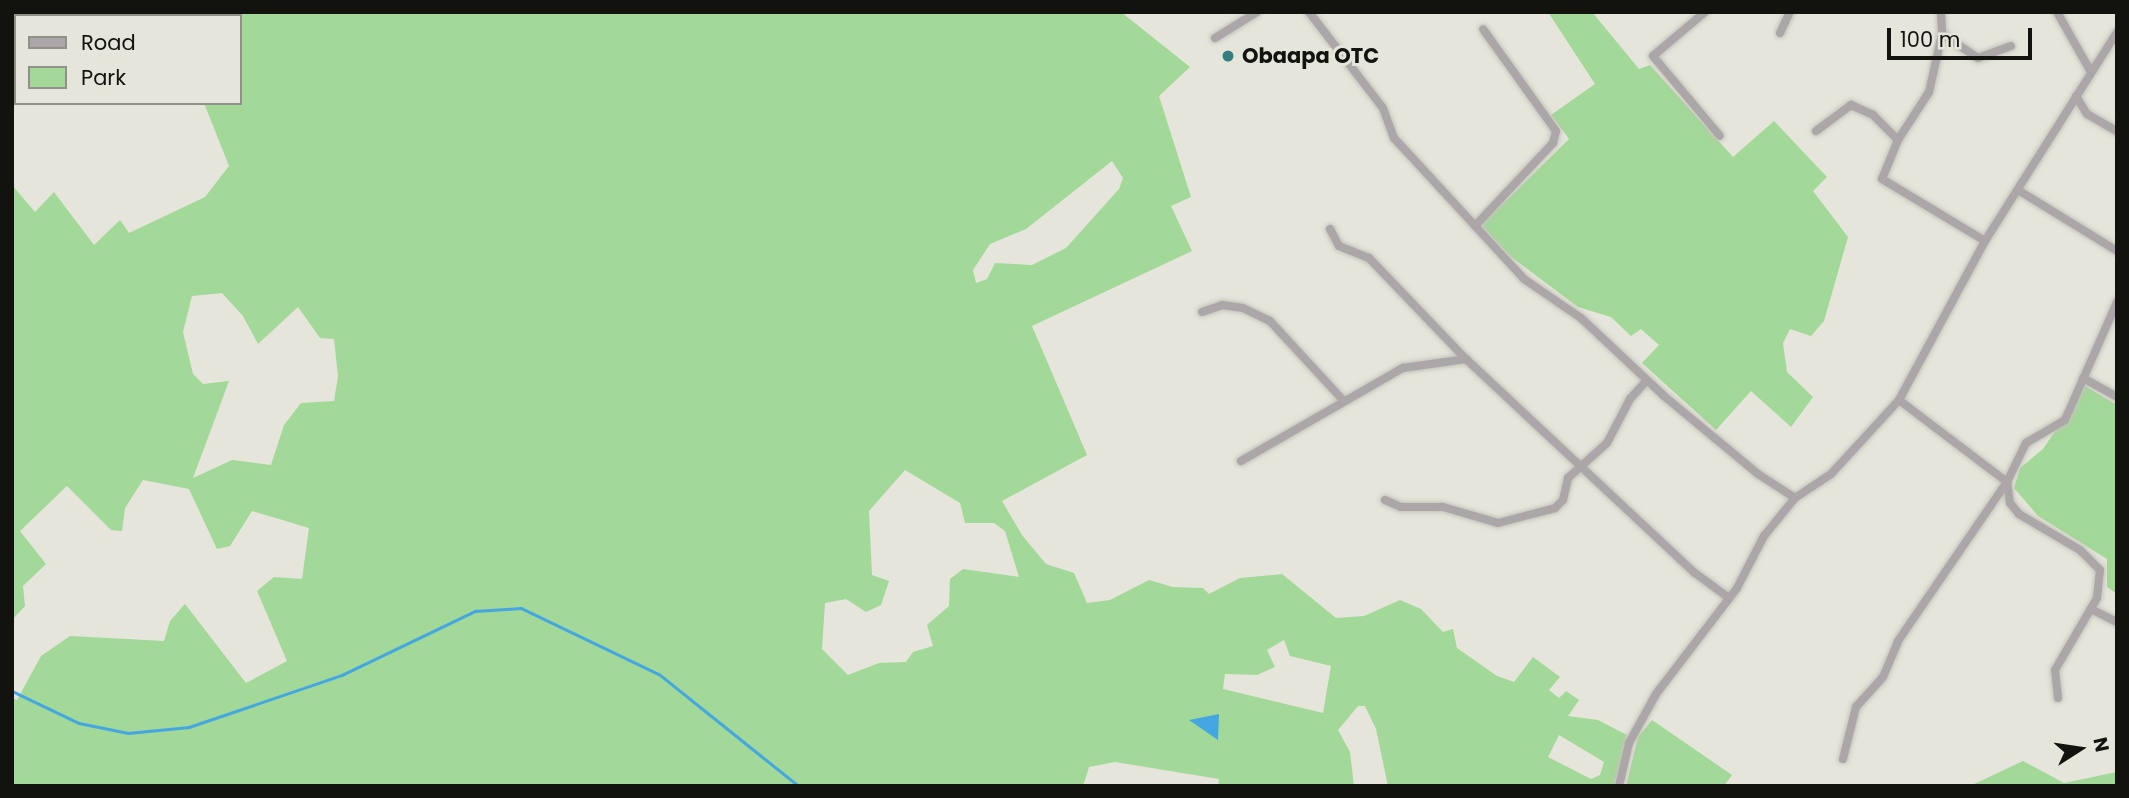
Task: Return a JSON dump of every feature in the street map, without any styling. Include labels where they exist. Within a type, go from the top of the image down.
[{"type":"street","points":[[1215,38],[1257,12]]},
{"type":"street","points":[[1310,12],[1383,108],[1394,138],[1524,279],[1581,318],[1647,380],[1758,474],[1795,498]]},
{"type":"street","points":[[1705,12],[1653,56],[1720,136]]},
{"type":"street","points":[[1780,33],[1790,12]]},
{"type":"street","points":[[1941,12],[1942,34],[1929,92],[1898,140],[1882,179],[1985,242]]},
{"type":"street","points":[[2057,12],[2091,72]]},
{"type":"street","points":[[1475,226],[1553,143],[1556,131],[1483,29]]},
{"type":"street","points":[[1619,786],[1629,743],[1656,694],[1729,598],[1764,536],[1795,498],[1843,463],[1899,400],[1985,242],[2117,32]]},
{"type":"street","points":[[1942,34],[1978,58],[2011,46]]},
{"type":"street","points":[[2076,96],[2087,114],[2117,131]]},
{"type":"street","points":[[1816,131],[1851,105],[1872,115],[1898,140]]},
{"type":"street","points":[[2018,190],[2117,250]]},
{"type":"street","points":[[1330,229],[1339,246],[1369,258],[1466,359],[1579,466],[1729,598]]},
{"type":"street","points":[[1843,759],[1856,708],[1883,677],[1898,641],[2007,482],[2026,443],[2065,420],[2117,302]]},
{"type":"street","points":[[1202,312],[1222,305],[1243,308],[1270,321],[1343,400]]},
{"type":"street","points":[[1241,461],[1343,400],[1403,368],[1466,359]]},
{"type":"street","points":[[2083,378],[2117,397]]},
{"type":"street","points":[[1385,500],[1401,507],[1443,507],[1468,517],[1515,523],[1560,505],[1568,478],[1607,443],[1630,399],[1647,380]]},
{"type":"street","points":[[1899,400],[2007,482],[2010,503],[2019,514],[2097,564],[2100,586],[2091,609],[2055,670],[2058,698]]},
{"type":"street","points":[[2091,609],[2117,622]]},
{"type":"green space","points":[[198,12],[1121,12],[1190,67],[1159,96],[1191,197],[1171,206],[1192,251],[1032,326],[1087,455],[1002,501],[1022,535],[1046,564],[1074,573],[1087,603],[1110,600],[1149,580],[1173,587],[1203,588],[1209,594],[1240,578],[1282,574],[1336,618],[1364,616],[1400,600],[1421,609],[1443,632],[1453,629],[1457,648],[1497,676],[1514,682],[1533,657],[1560,677],[1549,690],[1559,698],[1566,691],[1579,700],[1568,716],[1598,720],[1627,735],[1614,786],[1388,786],[1376,729],[1365,706],[1358,706],[1338,730],[1350,752],[1354,786],[1218,786],[1219,779],[1115,762],[1089,767],[1083,786],[12,786],[12,698],[17,700],[41,656],[70,636],[164,641],[170,621],[185,604],[246,683],[287,661],[257,591],[274,577],[302,579],[309,528],[252,511],[230,546],[217,549],[189,489],[143,480],[125,508],[122,531],[111,530],[67,486],[20,531],[46,564],[23,586],[25,606],[12,620],[12,185],[35,212],[54,192],[94,245],[120,220],[129,233],[205,197],[229,166],[205,105],[242,105],[242,14],[194,14]],"holes":[[[1112,161],[1123,178],[1119,189],[1066,248],[1032,265],[995,263],[987,279],[976,283],[973,270],[990,244],[1026,229]],[[222,293],[243,316],[258,344],[298,307],[320,338],[334,339],[338,376],[334,401],[301,403],[284,425],[271,465],[232,460],[193,478],[229,381],[203,384],[193,374],[183,332],[192,296]],[[905,470],[960,503],[965,523],[994,523],[1005,531],[1019,577],[963,569],[950,579],[949,606],[927,625],[933,646],[913,652],[906,662],[879,663],[848,675],[822,649],[825,603],[846,599],[866,612],[881,605],[889,581],[872,575],[869,511]],[[1284,640],[1290,656],[1331,666],[1323,713],[1223,689],[1225,674],[1257,675],[1275,667],[1267,650]],[[1559,735],[1604,762],[1600,775],[1591,779],[1548,757]]]},
{"type":"green space","points":[[1548,12],[1592,12],[1639,69],[1650,65],[1733,157],[1774,121],[1827,177],[1813,191],[1848,237],[1824,321],[1811,336],[1790,329],[1783,343],[1787,372],[1813,397],[1791,427],[1751,391],[1716,430],[1642,363],[1659,345],[1641,329],[1631,336],[1611,317],[1578,307],[1510,256],[1481,225],[1569,139],[1551,115],[1595,84]]},
{"type":"green space","points":[[2085,386],[2117,405],[2117,594],[2107,587],[2107,559],[2038,516],[2014,488],[2020,468],[2043,449]]},
{"type":"green space","points":[[1652,720],[1732,775],[1724,786],[1626,786],[1638,737]]},
{"type":"green space","points":[[2023,761],[2064,783],[2117,772],[2117,786],[1970,786]]},
{"type":"water","points":[[1219,714],[1218,740],[1189,720]]},
{"type":"waterway","points":[[12,691],[79,723],[128,733],[189,727],[342,675],[475,611],[521,608],[659,674],[799,786]]},
{"type":"place","name":"Obaapa OTC","points":[[1228,56]]}]
